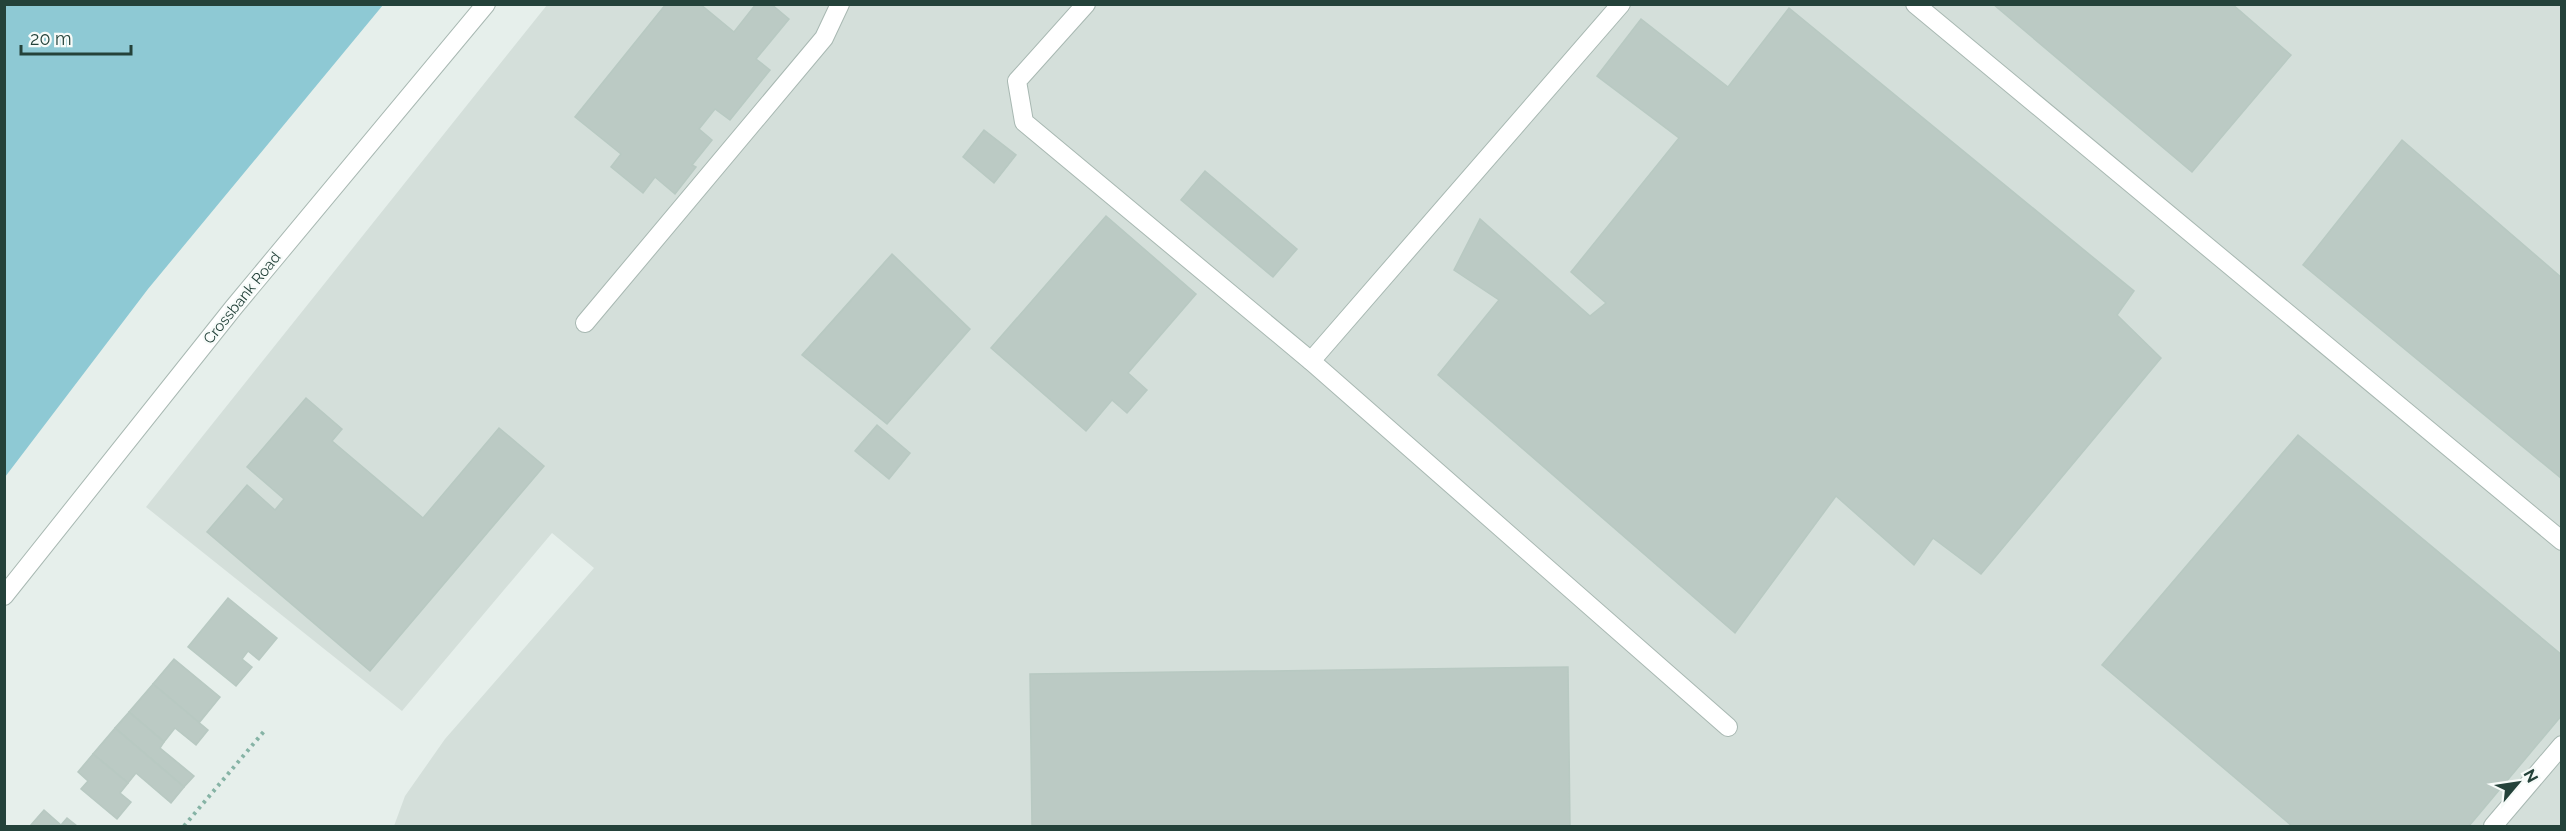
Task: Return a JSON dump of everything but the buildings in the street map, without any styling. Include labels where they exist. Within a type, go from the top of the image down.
[{"type":"lane","name":"Crossbank Road","points":[[4,596],[234,307],[486,4]]},
{"type":"lane","points":[[585,323],[824,38],[840,4]]},
{"type":"lane","points":[[1086,4],[1017,81],[1024,122],[1311,361],[1728,727]]},
{"type":"lane","points":[[1311,361],[1621,4]]},
{"type":"lane","points":[[1915,4],[2562,541]]},
{"type":"lane","points":[[2493,826],[2562,745]]},
{"type":"path","points":[[184,826],[266,729]]},
{"type":"shaded area","points":[[547,5],[2561,5],[2561,826],[394,826],[405,796],[445,739],[594,568],[552,533],[402,711],[146,507]]},
{"type":"water","points":[[5,4],[383,5],[148,289],[5,477]]}]
